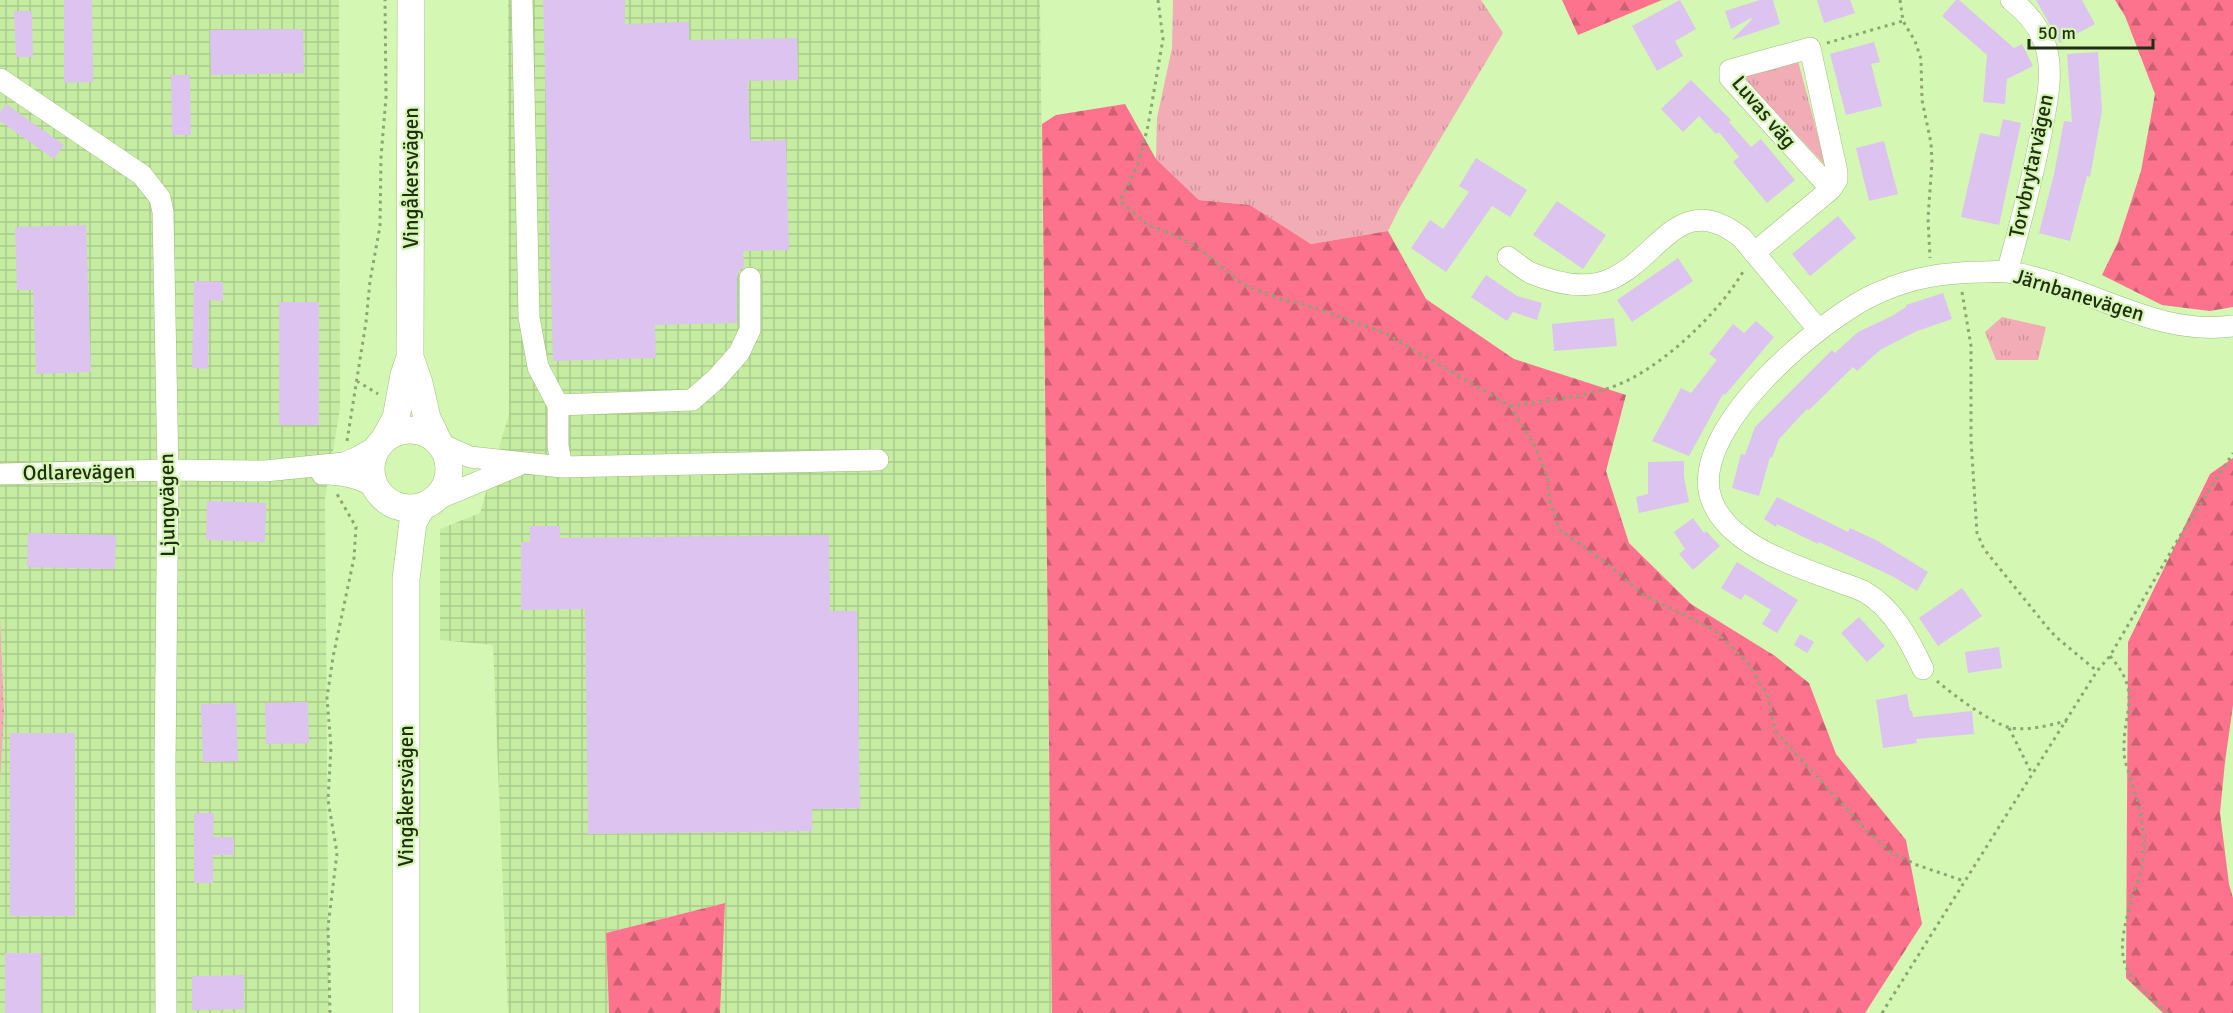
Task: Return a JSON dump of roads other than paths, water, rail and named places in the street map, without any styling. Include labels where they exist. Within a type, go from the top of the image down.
[{"type":"main road","name":"Vingåkersvägen","points":[[384,441],[396,418],[404,375],[410,357],[411,0]]},
{"type":"main road","name":"Vingåkersvägen","points":[[410,357],[427,418],[439,443]]},
{"type":"main road","points":[[414,430],[429,434],[439,443],[448,458],[450,473],[445,488],[428,503],[406,508],[392,504],[378,491],[372,480],[371,465],[376,450],[384,441],[399,431],[414,430]]},
{"type":"main road","name":"Vingåkersvägen","points":[[378,491],[390,518],[406,579]]},
{"type":"main road","name":"Vingåkersvägen","points":[[406,1013],[406,579],[413,522],[428,503]]},
{"type":"street","points":[[522,0],[529,317],[538,367],[558,405],[558,446],[562,466]]},
{"type":"street","name":"Torvbrytarvägen","points":[[2007,272],[2037,150],[2047,101],[2049,70],[2046,47],[2037,27],[2028,14],[2011,0]]},
{"type":"street","name":"Luvas väg","points":[[1810,48],[1837,172],[1837,180],[1831,189],[1730,78],[1729,74],[1734,67],[1810,48]]},
{"type":"street","name":"Ljungvägen","points":[[0,80],[129,164],[142,175],[160,198],[165,230],[168,470],[165,765],[166,1013]]},
{"type":"street","points":[[1754,253],[1831,189]]},
{"type":"street","points":[[1508,257],[1530,273],[1565,283],[1594,284],[1611,279],[1684,224],[1697,220],[1715,221],[1742,238],[1818,329]]},
{"type":"street","name":"Järnbanevägen","points":[[1923,669],[1912,645],[1899,625],[1865,592],[1766,552],[1747,541],[1727,524],[1712,503],[1708,481],[1713,454],[1725,431],[1761,383],[1818,329],[1851,307],[1878,292],[1932,275],[1959,272],[2007,272],[2048,282],[2168,323],[2192,328],[2233,326]]},
{"type":"street","points":[[558,405],[692,400],[716,379],[739,352],[750,330],[750,278]]},
{"type":"street","name":"Odlarevägen","points":[[0,474],[168,470],[265,471],[344,463],[358,458],[384,441]]},
{"type":"street","points":[[439,443],[470,457],[562,466],[878,460]]},
{"type":"street","points":[[428,503],[522,463]]},
{"type":"street","name":"Odlarevägen","points":[[265,471],[299,476],[343,474],[358,478],[378,491]]}]
